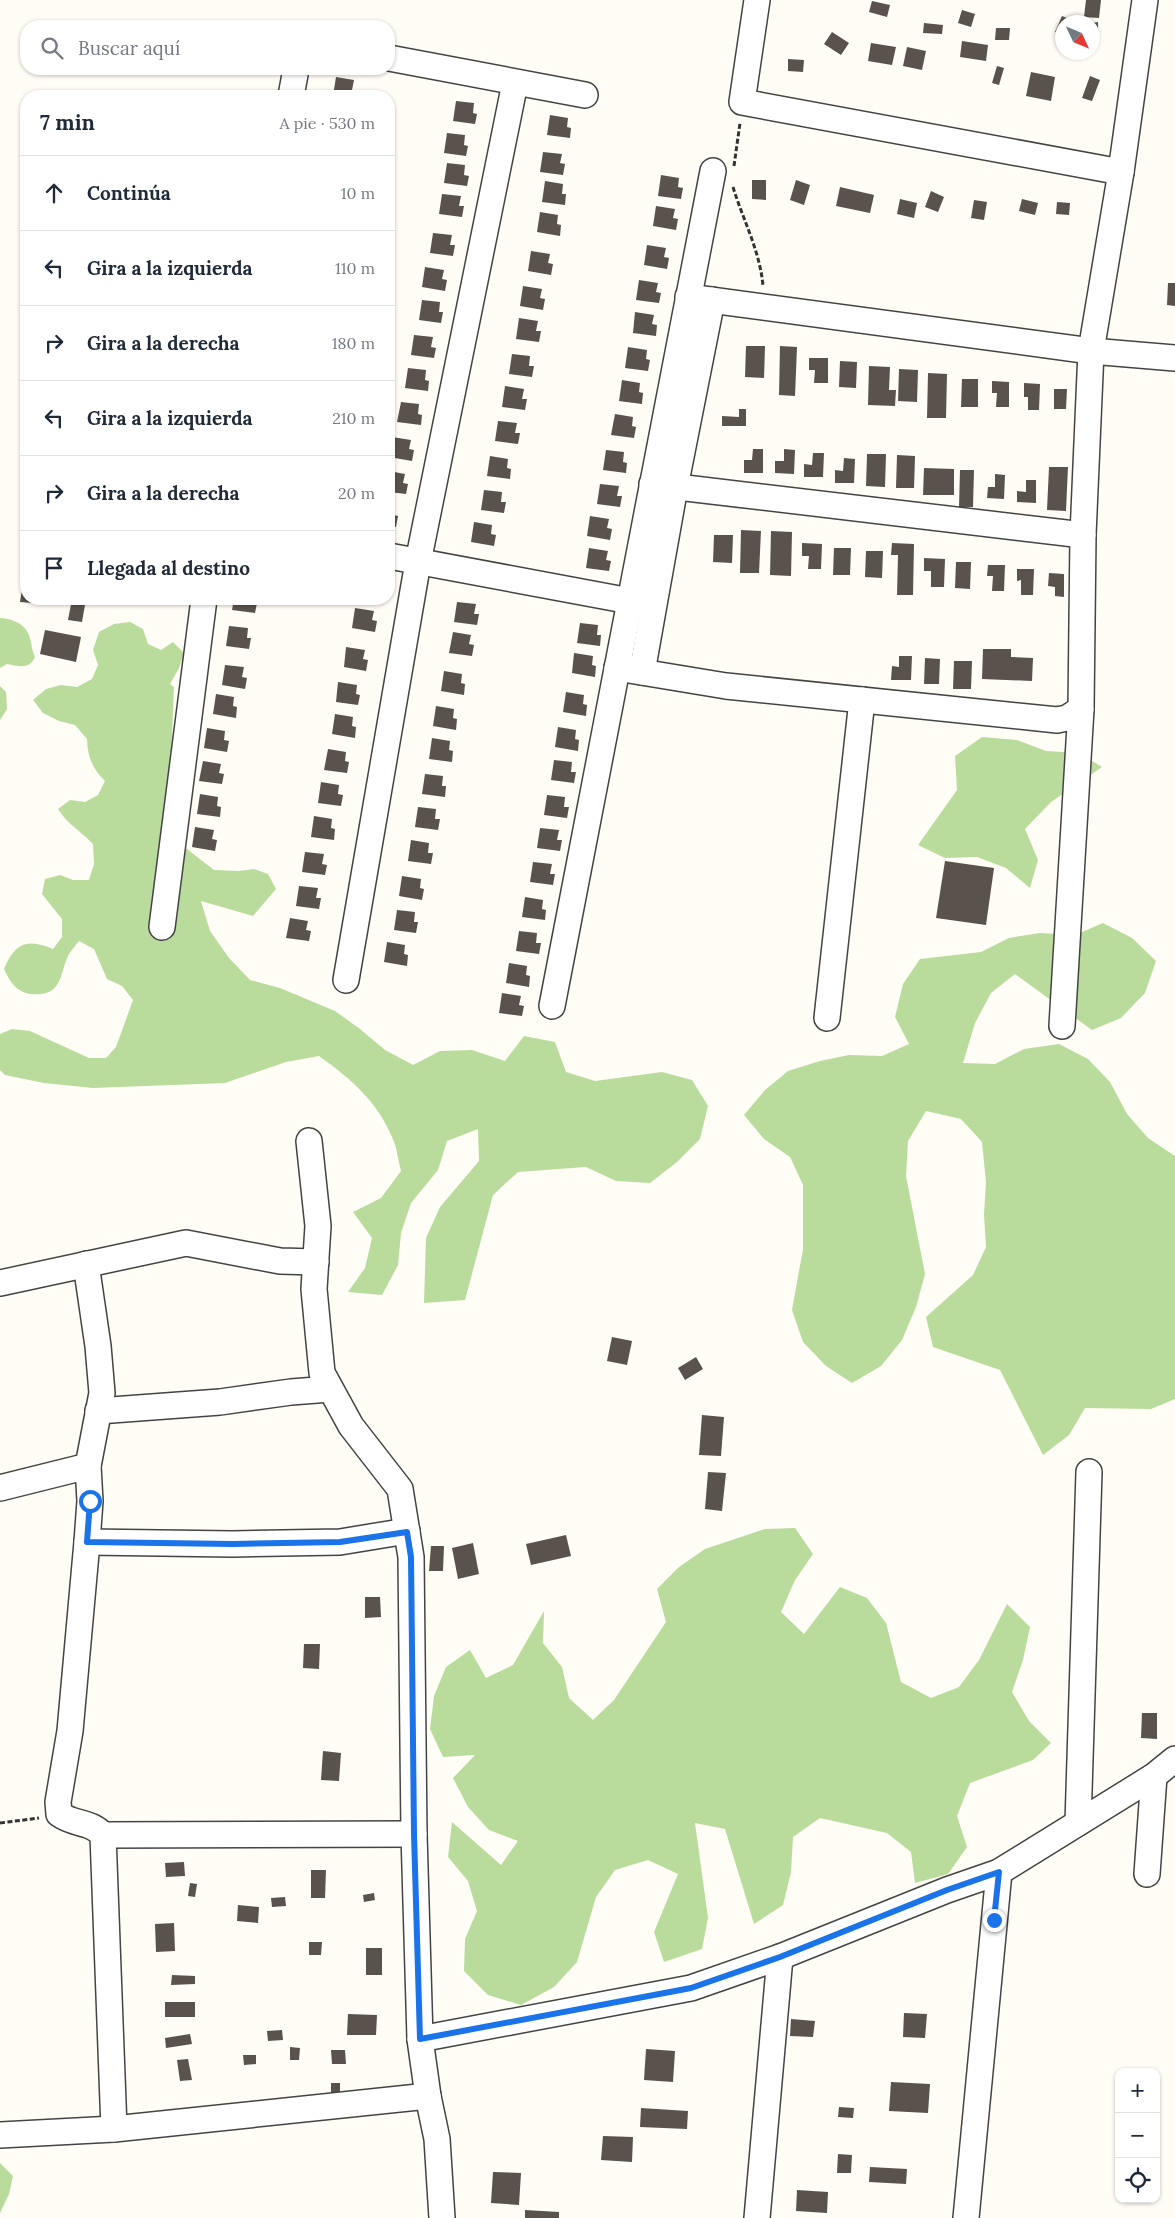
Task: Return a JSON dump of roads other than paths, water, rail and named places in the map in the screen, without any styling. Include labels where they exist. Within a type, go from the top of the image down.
[{"type":"street","points":[[757,0],[742,102],[1121,172]]},
{"type":"street","points":[[1062,1026],[1080,709],[1083,535],[1091,351],[1121,172],[1145,0]]},
{"type":"street","points":[[395,59],[585,95]]},
{"type":"street","points":[[292,90],[295,75]]},
{"type":"street","points":[[346,980],[418,562],[515,83]]},
{"type":"street","points":[[642,672],[664,485],[726,176]]},
{"type":"street","points":[[700,298],[1091,351],[1175,358]]},
{"type":"street","points":[[664,485],[1083,535]]},
{"type":"street","points":[[552,1006],[630,601],[664,485]]},
{"type":"street","points":[[395,557],[630,601]]},
{"type":"street","points":[[162,927],[203,605]]},
{"type":"street","points":[[617,668],[726,686],[1057,720],[1067,718],[1080,709]]},
{"type":"street","points":[[827,1018],[862,700]]},
{"type":"street","points":[[309,1141],[318,1226],[314,1289],[322,1373],[351,1426],[400,1489],[411,1557],[414,1834],[420,2039],[428,2096],[437,2139],[442,2218]]},
{"type":"street","points":[[0,1283],[186,1243],[280,1261],[316,1262]]},
{"type":"street","points":[[86,1264],[98,1346],[102,1393],[88,1466],[90,1501],[87,1542],[70,1731],[58,1802],[59,1814],[69,1821],[96,1827],[104,1835],[114,2129]]},
{"type":"street","points":[[98,1411],[220,1402],[291,1392],[330,1389]]},
{"type":"street","points":[[0,1488],[88,1466]]},
{"type":"street","points":[[1078,1823],[1089,1472]]},
{"type":"street","points":[[87,1542],[233,1544],[340,1542],[407,1532]]},
{"type":"street","points":[[420,2039],[691,1988],[780,1957],[947,1890],[999,1872],[1154,1776],[1175,1758]]},
{"type":"street","points":[[1147,1874],[1154,1776]]},
{"type":"street","points":[[104,1835],[414,1834]]},
{"type":"street","points":[[966,2218],[999,1872]]},
{"type":"street","points":[[757,2218],[780,1957]]},
{"type":"street","points":[[0,2135],[114,2129],[428,2096]]}]
